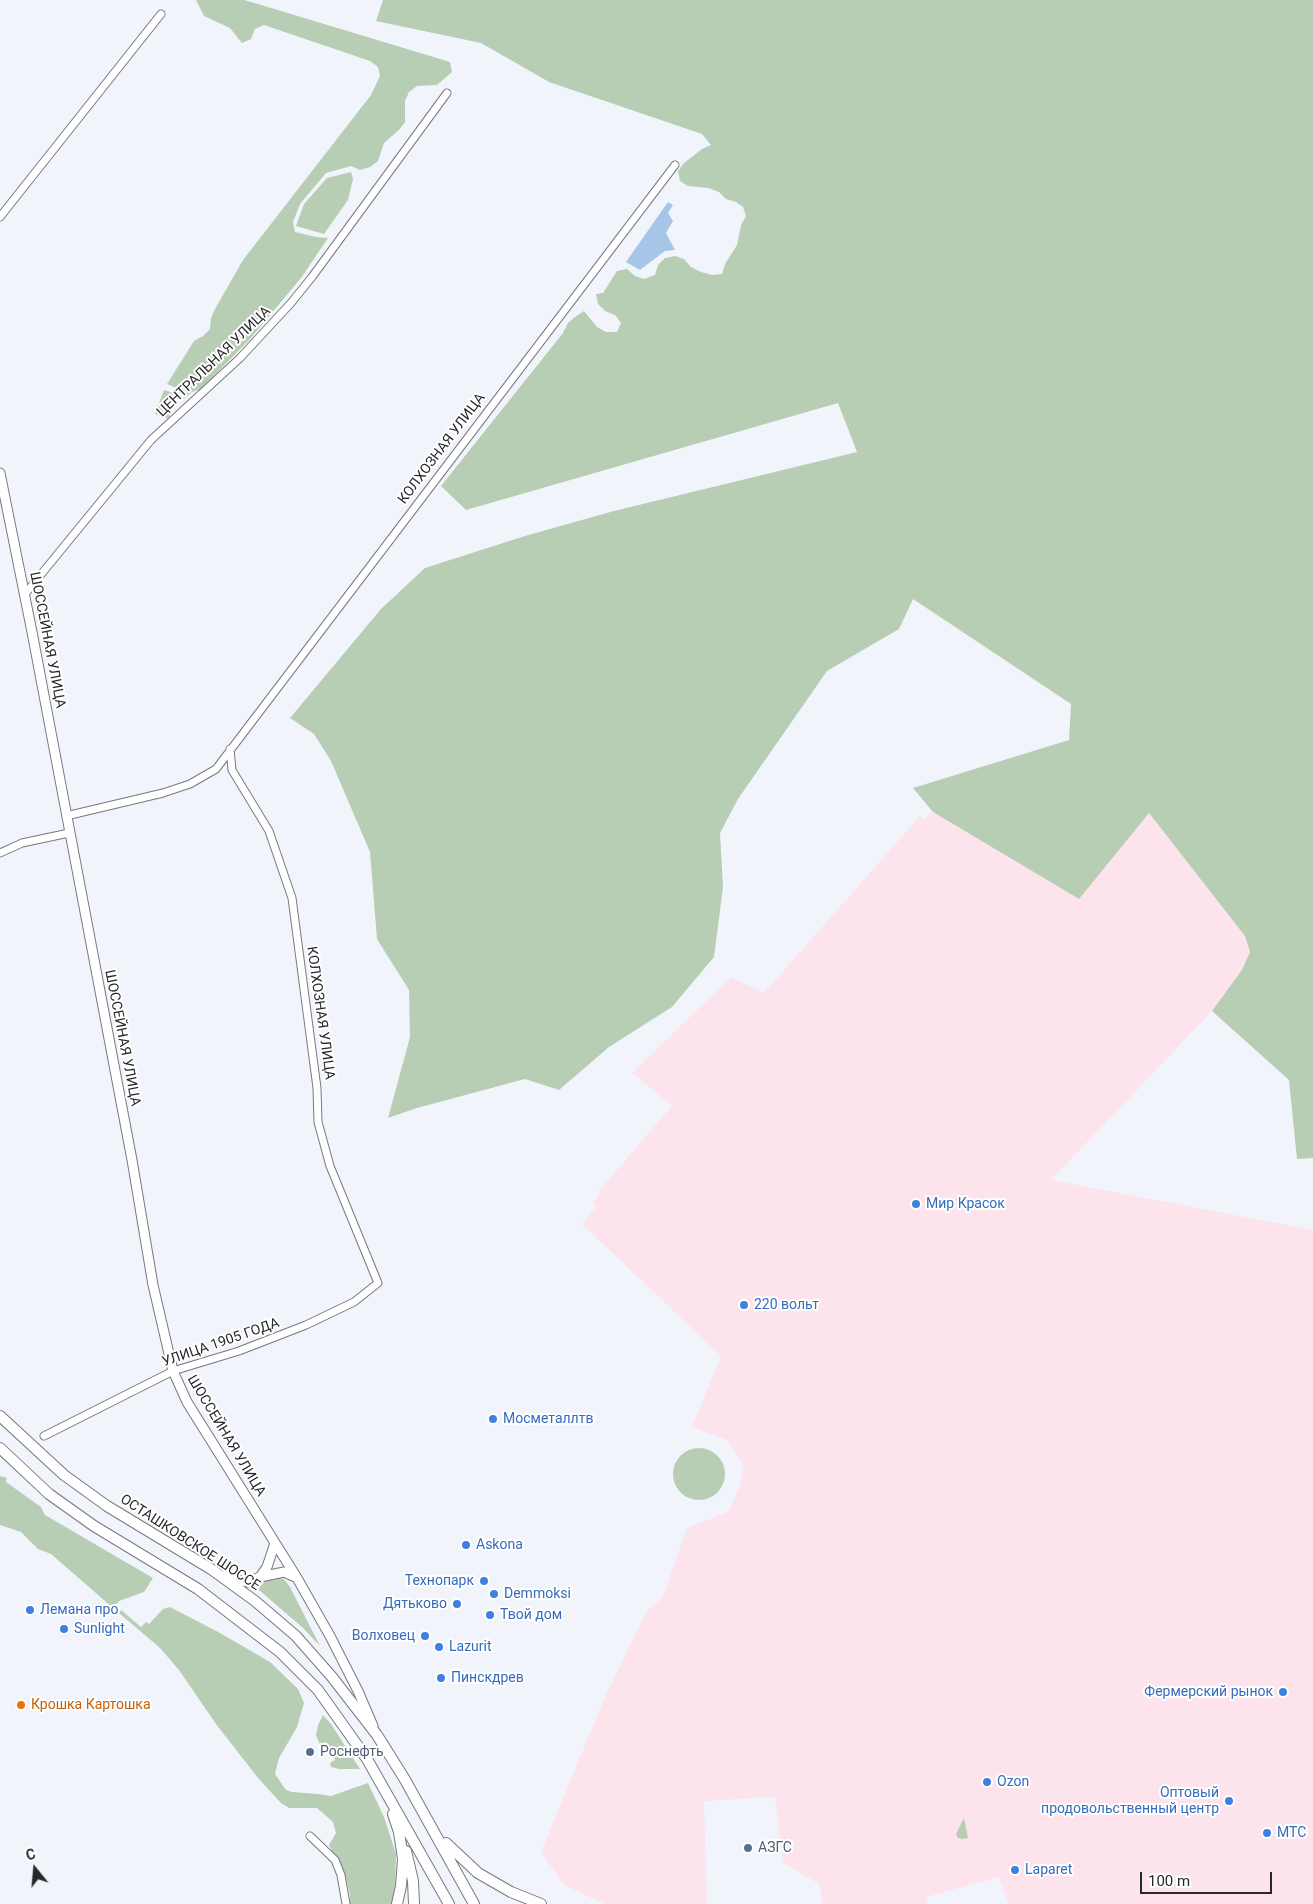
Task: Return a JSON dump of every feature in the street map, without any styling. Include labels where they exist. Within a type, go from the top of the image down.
[{"type":"main road","name":"ОСТАШКОВСКОЕ ШОССЕ","points":[[0,1416],[64,1475],[108,1506],[211,1569],[255,1601],[296,1636],[332,1676],[377,1735],[426,1816]]},
{"type":"main road","points":[[0,1448],[49,1494],[94,1526],[198,1589],[280,1652],[318,1690],[350,1733],[383,1784],[449,1904]]},
{"type":"main road","points":[[383,1784],[411,1865],[414,1882],[414,1904]]},
{"type":"main road","points":[[426,1816],[474,1904]]},
{"type":"main road","points":[[426,1816],[450,1849],[478,1873],[511,1892],[541,1904]]},
{"type":"main road","points":[[397,1904],[401,1886],[403,1859],[399,1832]]},
{"type":"street","points":[[0,217],[162,14]]},
{"type":"street","name":"ЦЕНТРАЛЬНАЯ УЛИЦА","points":[[25,594],[150,440],[240,358],[291,303],[447,93]]},
{"type":"street","name":"КОЛХОЗНАЯ УЛИЦА","points":[[66,816],[163,794],[190,784],[216,770],[230,749],[675,165]]},
{"type":"street","name":"ШОССЕЙНАЯ УЛИЦА","points":[[0,473],[25,594],[132,1160],[153,1285],[173,1371],[187,1402],[297,1578],[347,1667],[377,1735]]},
{"type":"street","name":"КОЛХОЗНАЯ УЛИЦА","points":[[230,749],[232,770],[269,831],[292,898],[317,1088],[318,1122],[330,1166],[378,1283]]},
{"type":"street","points":[[216,770],[232,770]]},
{"type":"street","points":[[0,853],[22,843],[69,833]]},
{"type":"street","name":"УЛИЦА 1905 ГОДА","points":[[44,1436],[173,1371],[239,1351],[306,1325],[354,1302],[378,1283]]},
{"type":"street","points":[[260,1577],[267,1567],[275,1543]]},
{"type":"street","points":[[211,1569],[234,1580],[248,1582],[260,1577],[284,1572],[297,1578]]},
{"type":"street","points":[[310,1836],[335,1860],[341,1876],[346,1904]]},
{"type":"shaded area","points":[[933,812],[1079,899],[1148,812],[1245,936],[1250,952],[1242,970],[1212,1011],[1051,1180],[1313,1230],[1313,1904],[1009,1904],[999,1877],[926,1897],[927,1904],[823,1904],[819,1884],[783,1863],[775,1797],[704,1801],[707,1904],[605,1904],[564,1885],[541,1852],[604,1699],[647,1611],[663,1597],[687,1528],[728,1512],[740,1486],[744,1466],[727,1440],[692,1427],[721,1356],[582,1224],[596,1207],[592,1203],[600,1194],[598,1192],[672,1106],[632,1073],[731,977],[764,993],[920,816],[924,819]]},
{"type":"green space","points":[[196,0],[244,0],[450,62],[452,72],[437,85],[417,86],[409,92],[405,101],[405,122],[384,143],[378,161],[370,167],[360,170],[351,166],[326,173],[300,204],[293,222],[295,232],[328,238],[301,278],[250,339],[201,389],[192,392],[184,399],[179,389],[167,384],[194,341],[210,329],[211,318],[215,309],[243,260],[371,95],[380,76],[378,67],[370,61],[264,25],[255,29],[251,39],[242,43],[230,28],[204,16]]},
{"type":"green space","points":[[383,0],[1313,0],[1313,1158],[1297,1159],[1289,1080],[1212,1011],[1242,970],[1250,952],[1245,936],[1149,813],[1079,899],[933,812],[913,788],[1069,740],[1071,704],[913,599],[899,629],[827,671],[738,799],[720,833],[723,887],[714,957],[672,1007],[609,1047],[559,1090],[525,1079],[417,1108],[388,1118],[410,1037],[409,990],[377,939],[370,852],[331,761],[314,734],[290,718],[381,609],[425,568],[525,536],[614,511],[857,452],[838,403],[466,510],[441,486],[563,333],[568,323],[584,311],[597,327],[606,332],[617,332],[621,323],[615,315],[605,311],[598,304],[596,294],[603,293],[617,271],[627,269],[635,276],[644,279],[655,275],[658,265],[665,258],[675,256],[684,259],[691,267],[701,272],[712,275],[722,274],[725,264],[737,245],[741,225],[746,216],[743,207],[736,202],[726,199],[719,192],[708,188],[688,186],[680,181],[678,171],[684,163],[702,149],[711,145],[702,134],[549,82],[481,43],[376,21]]},
{"type":"green space","points":[[351,172],[353,179],[348,200],[324,234],[296,226],[304,204],[327,178]]},
{"type":"green space","points":[[164,390],[177,394],[169,419],[155,414]]},
{"type":"green space","points":[[694,1448],[704,1448],[718,1455],[725,1469],[725,1479],[718,1493],[704,1500],[694,1500],[684,1496],[677,1489],[673,1479],[673,1469],[677,1459],[684,1452]]},
{"type":"green space","points":[[0,1476],[7,1478],[6,1482],[41,1507],[45,1515],[153,1578],[144,1592],[119,1601],[113,1608],[51,1554],[38,1549],[21,1532],[0,1525]]},
{"type":"green space","points":[[275,1577],[284,1579],[290,1587],[320,1646],[303,1628],[259,1590],[260,1583]]},
{"type":"green space","points":[[170,1607],[270,1662],[298,1689],[304,1703],[297,1727],[279,1758],[275,1774],[286,1790],[331,1796],[368,1783],[384,1817],[396,1854],[392,1904],[349,1904],[350,1895],[346,1878],[329,1845],[336,1833],[333,1822],[317,1808],[289,1808],[281,1803],[258,1778],[216,1724],[179,1670],[160,1648],[119,1613],[121,1610],[141,1627],[146,1622],[149,1624],[163,1609]]},
{"type":"green space","points":[[323,1715],[331,1724],[360,1769],[331,1767],[330,1763],[335,1760],[326,1742],[320,1745],[316,1735]]},
{"type":"green space","points":[[964,1818],[968,1838],[962,1839],[958,1838],[956,1834]]},
{"type":"water","points":[[668,202],[673,205],[668,213],[673,221],[666,233],[675,250],[665,251],[640,270],[626,262]]},
{"type":"place","name":"Мир Красок","points":[[916,1204]]},
{"type":"place","name":"220 вольт","points":[[744,1305]]},
{"type":"place","name":"Мосметаллтв","points":[[493,1419]]},
{"type":"place","name":"Askona","points":[[466,1545]]},
{"type":"place","name":"Технопарк","points":[[484,1581]]},
{"type":"place","name":"Demmoksi","points":[[494,1594]]},
{"type":"place","name":"Дятьково","points":[[457,1604]]},
{"type":"place","name":"Лемана про","points":[[30,1610]]},
{"type":"place","name":"Твой дом","points":[[490,1615]]},
{"type":"place","name":"Sunlight","points":[[64,1629]]},
{"type":"place","name":"Волховец","points":[[425,1636]]},
{"type":"place","name":"Lazurit","points":[[439,1647]]},
{"type":"place","name":"Пинскдрев","points":[[441,1678]]},
{"type":"place","name":"Фермерский рынок","points":[[1283,1692]]},
{"type":"place","name":"Крошка Картошка","points":[[21,1705]]},
{"type":"place","name":"Роснефть","points":[[310,1752]]},
{"type":"place","name":"Ozon","points":[[987,1782]]},
{"type":"place","name":"Оптовый продовольственный центр","points":[[1229,1801]]},
{"type":"place","name":"МТС","points":[[1267,1833]]},
{"type":"place","name":"АЗГС","points":[[748,1848]]},
{"type":"place","name":"Laparet","points":[[1015,1870]]}]
